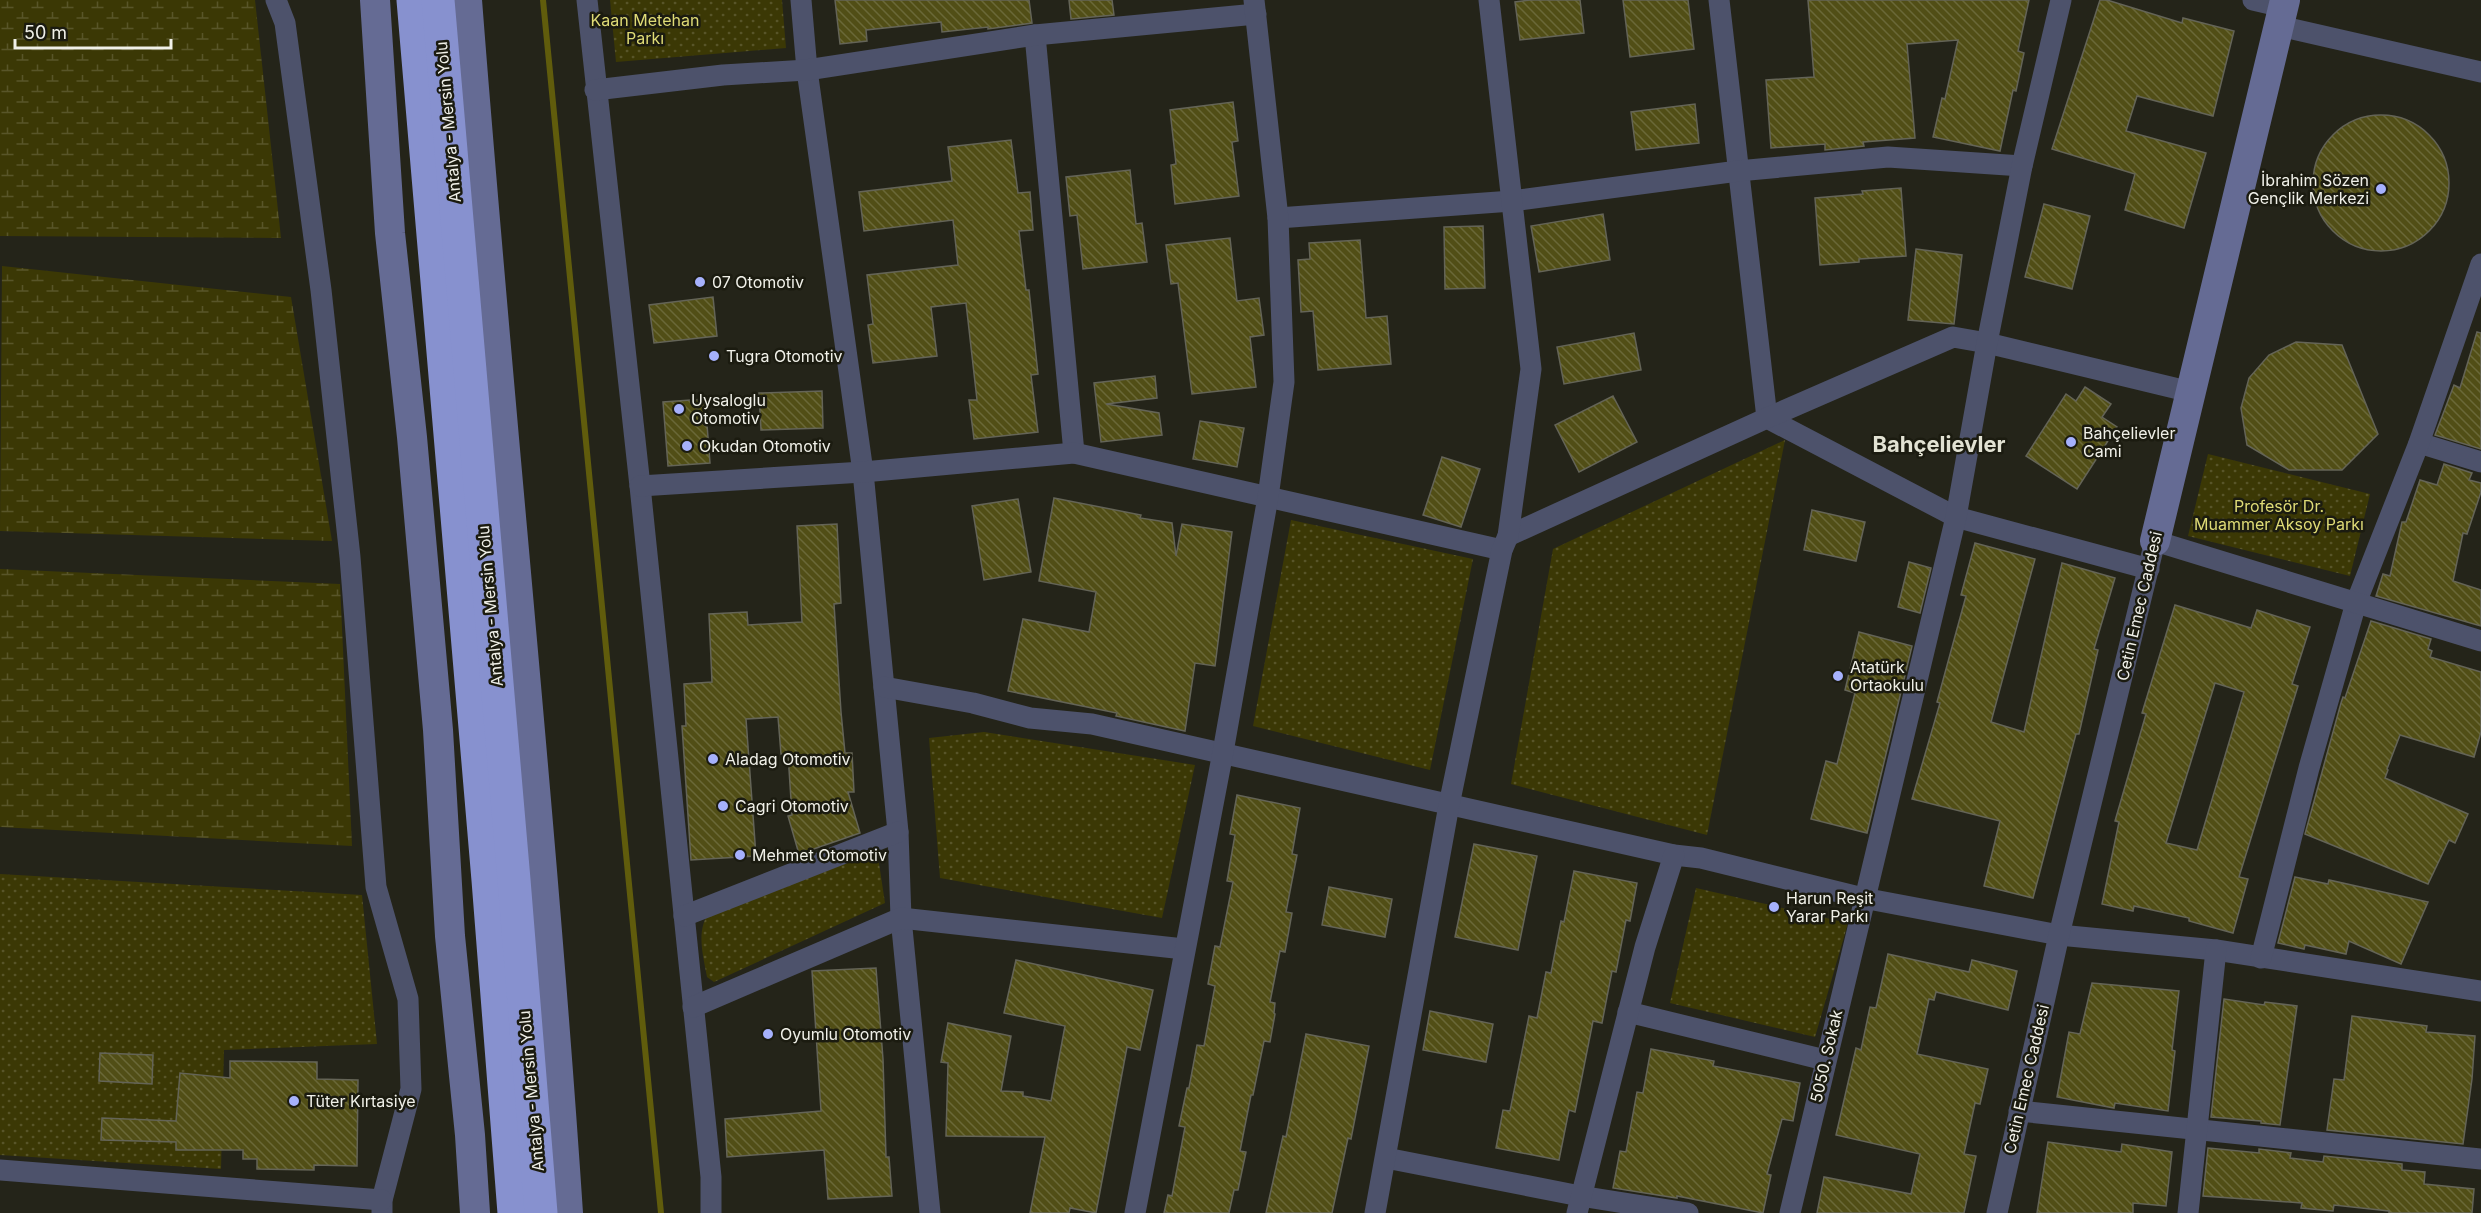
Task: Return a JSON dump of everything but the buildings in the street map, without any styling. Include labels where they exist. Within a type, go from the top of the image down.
[{"type":"highway","name":"Antalya - Mersin Yolu","points":[[413,0],[501,880],[541,1213]]},
{"type":"highway","name":"Antalya - Mersin Yolu","points":[[438,0],[501,880],[514,1213]]},
{"type":"street","points":[[0,1170],[382,1207],[411,1089],[408,999],[376,887],[350,557],[322,301],[285,24],[276,0]]},
{"type":"street","points":[[375,0],[390,233],[415,472],[438,730],[450,936],[470,1135],[475,1213]]},
{"type":"street","points":[[467,0],[506,479],[553,982],[568,1213]]},
{"type":"street","points":[[587,0],[711,1177],[711,1213]]},
{"type":"street","points":[[801,0],[807,70],[863,472],[898,832],[901,918],[930,1213]]},
{"type":"street","points":[[1375,1213],[1449,805],[1505,543],[1531,369],[1489,0]]},
{"type":"street","points":[[1719,0],[1767,418]]},
{"type":"street","name":"5050. Sokak","points":[[1790,1213],[1863,898],[1956,517],[1986,343],[2022,166],[2061,0]]},
{"type":"street","points":[[2253,0],[2481,72]]},
{"type":"street","points":[[595,90],[723,75],[807,70],[1035,35],[1255,7],[1278,218],[1284,382],[1268,497],[1223,752],[1135,1213]]},
{"type":"street","name":"Cetin Emec Caddesi","points":[[1997,1213],[2059,935],[2282,11]]},
{"type":"street","points":[[1035,35],[1074,453]]},
{"type":"street","points":[[1278,218],[1512,201],[1738,171],[1888,157],[2022,166]]},
{"type":"street","points":[[2261,958],[2309,768],[2356,603],[2419,443],[2481,264]]},
{"type":"street","points":[[640,486],[863,472],[1074,453],[1268,497],[1505,543],[1767,418],[1953,338],[1986,343],[2191,392]]},
{"type":"street","points":[[1767,418],[1956,517],[2152,555],[2356,603],[2481,641]]},
{"type":"street","points":[[2419,443],[2481,462]]},
{"type":"street","points":[[884,687],[973,703],[1030,718],[1092,723],[1674,855],[1701,858],[1863,898],[2059,935],[2216,950],[2481,991]]},
{"type":"street","points":[[684,916],[898,832]]},
{"type":"street","points":[[1579,1204],[1645,947],[1674,855]]},
{"type":"street","points":[[693,1007],[901,918],[1184,949]]},
{"type":"street","points":[[2188,1213],[2216,950]]},
{"type":"street","points":[[1628,1012],[1825,1060]]},
{"type":"street","points":[[2019,1111],[2481,1159]]},
{"type":"street","points":[[1386,1158],[1579,1204],[1688,1213]]},
{"type":"green space","points":[[0,0],[255,0],[281,238],[0,236]]},
{"type":"green space","name":"Kaan Metehan Parkı","points":[[610,0],[782,0],[786,48],[616,62]]},
{"type":"green space","points":[[2,266],[291,297],[332,541],[0,531]]},
{"type":"green space","points":[[1785,440],[1707,835],[1511,784],[1553,549]]},
{"type":"green space","name":"Profesör Dr. Muammer Aksoy Parkı","points":[[2208,454],[2370,494],[2350,576],[2188,536]]},
{"type":"green space","points":[[1291,520],[1473,559],[1430,770],[1253,726]]},
{"type":"green space","points":[[0,569],[340,584],[352,846],[0,827]]},
{"type":"green space","points":[[984,732],[1195,765],[1162,918],[940,878],[929,738]]},
{"type":"green space","points":[[875,837],[885,903],[714,982],[707,977],[702,951],[702,933],[706,917],[711,910]]},
{"type":"green space","points":[[0,874],[362,895],[377,1044],[224,1050],[221,1169],[0,1155]]},
{"type":"green space","points":[[1696,888],[1848,923],[1815,1037],[1670,1003]]},
{"type":"waterway","points":[[543,0],[661,1213]]},
{"type":"place","name":"İbrahim Sözen Gençlik Merkezi","points":[[2381,189]]},
{"type":"place","name":"07 Otomotiv","points":[[700,282]]},
{"type":"place","name":"Tugra Otomotiv","points":[[714,356]]},
{"type":"place","name":"Uysaloglu Otomotiv","points":[[679,409]]},
{"type":"place","name":"Bahçelievler Cami","points":[[2071,442]]},
{"type":"place","name":"Okudan Otomotiv","points":[[687,446]]},
{"type":"place","name":"Atatürk Ortaokulu","points":[[1838,676]]},
{"type":"place","name":"Aladag Otomotiv","points":[[713,759]]},
{"type":"place","name":"Cagri Otomotiv","points":[[723,806]]},
{"type":"place","name":"Mehmet Otomotiv","points":[[740,855]]},
{"type":"place","name":"Harun Reşit Yarar Parkı","points":[[1774,907]]},
{"type":"place","name":"Oyumlu Otomotiv","points":[[768,1034]]},
{"type":"place","name":"Tüter Kırtasiye","points":[[294,1101]]},
{"type":"district","name":"Bahçelievler","points":[[1939,444]]}]
